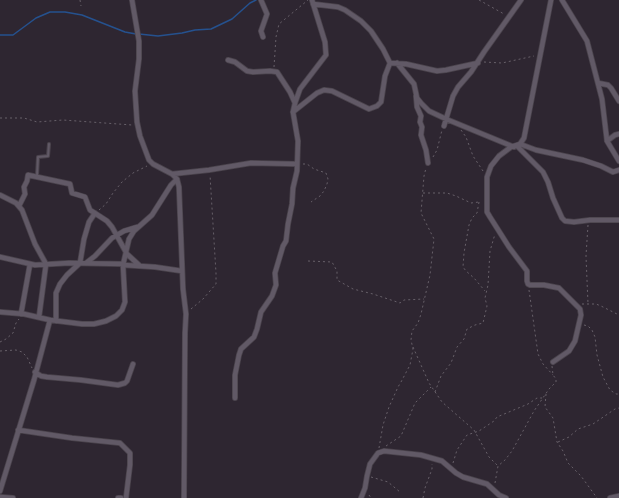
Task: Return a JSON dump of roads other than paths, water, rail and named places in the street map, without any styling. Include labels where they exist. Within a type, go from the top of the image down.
[{"type":"street","points":[[132,0],[136,29],[140,41],[135,91],[138,125],[145,152],[152,164],[172,174],[177,179],[179,194],[183,289],[186,314],[184,333],[184,498]]},
{"type":"street","points":[[261,0],[267,14],[261,31],[263,37]]},
{"type":"street","points":[[444,126],[453,96],[458,87],[471,72],[521,0]]},
{"type":"street","points":[[551,0],[524,138],[517,145],[505,151],[491,166],[487,177],[487,212],[509,247],[527,271],[528,284],[559,288],[580,309],[582,315],[580,324],[571,348],[553,362]]},
{"type":"street","points":[[562,0],[587,40],[602,98],[607,141],[619,161]]},
{"type":"street","points":[[235,398],[235,375],[239,355],[242,349],[254,337],[258,329],[261,312],[272,296],[276,285],[275,274],[283,246],[286,241],[292,204],[292,188],[297,171],[298,142],[294,112],[295,103],[300,89],[326,55],[325,42],[312,2],[338,7],[345,10],[361,21],[371,31],[390,63],[385,76],[381,102],[377,106],[369,109],[332,91],[324,90],[294,112]]},
{"type":"street","points":[[228,60],[235,62],[247,71],[273,72],[278,74],[285,83],[295,103]]},
{"type":"street","points":[[390,63],[437,71],[478,62]]},
{"type":"street","points":[[397,63],[414,84],[417,107],[421,116],[421,135],[426,150],[428,163]]},
{"type":"street","points":[[598,83],[608,85],[619,101]]},
{"type":"street","points":[[416,92],[421,103],[429,111],[456,123],[517,145],[583,160],[613,172],[619,170]]},
{"type":"street","points":[[607,141],[619,134]]},
{"type":"street","points":[[517,145],[539,167],[547,178],[553,198],[562,218],[565,221],[619,220]]},
{"type":"street","points":[[172,174],[251,164],[297,164]]},
{"type":"street","points":[[19,206],[25,194],[24,187],[28,175],[70,184],[72,193],[86,199],[88,207],[106,221],[117,235],[127,254],[140,266]]},
{"type":"street","points":[[0,312],[72,323],[94,324],[106,322],[116,316],[122,310],[125,302],[124,265],[129,239],[134,231],[152,214],[177,179]]},
{"type":"street","points":[[0,194],[19,206],[26,218],[35,244],[46,264],[39,317]]},
{"type":"street","points":[[56,320],[56,293],[67,275],[80,263],[84,239],[89,222],[95,213]]},
{"type":"street","points":[[86,263],[112,238],[124,231],[138,227]]},
{"type":"street","points":[[0,257],[30,264],[86,263],[140,266],[182,271]]},
{"type":"street","points":[[21,314],[30,264]]},
{"type":"street","points":[[0,491],[50,320]]},
{"type":"street","points":[[35,372],[41,376],[47,377],[118,385],[125,383],[133,364]]},
{"type":"street","points":[[18,430],[120,443],[130,453],[126,498]]},
{"type":"street","points":[[361,498],[365,488],[370,464],[376,455],[382,451],[392,451],[442,461],[463,477],[487,484],[506,498]]},
{"type":"street","points":[[610,498],[619,496]]},
{"type":"street","points":[[0,497],[13,498]]},
{"type":"lane","points":[[37,177],[38,157],[48,156],[50,144]]},
{"type":"waterway","points":[[139,34],[158,36],[211,29],[232,19],[250,3],[256,0]]},
{"type":"waterway","points":[[0,35],[13,35],[36,18],[50,12],[65,12],[82,15],[125,32],[136,34]]}]
